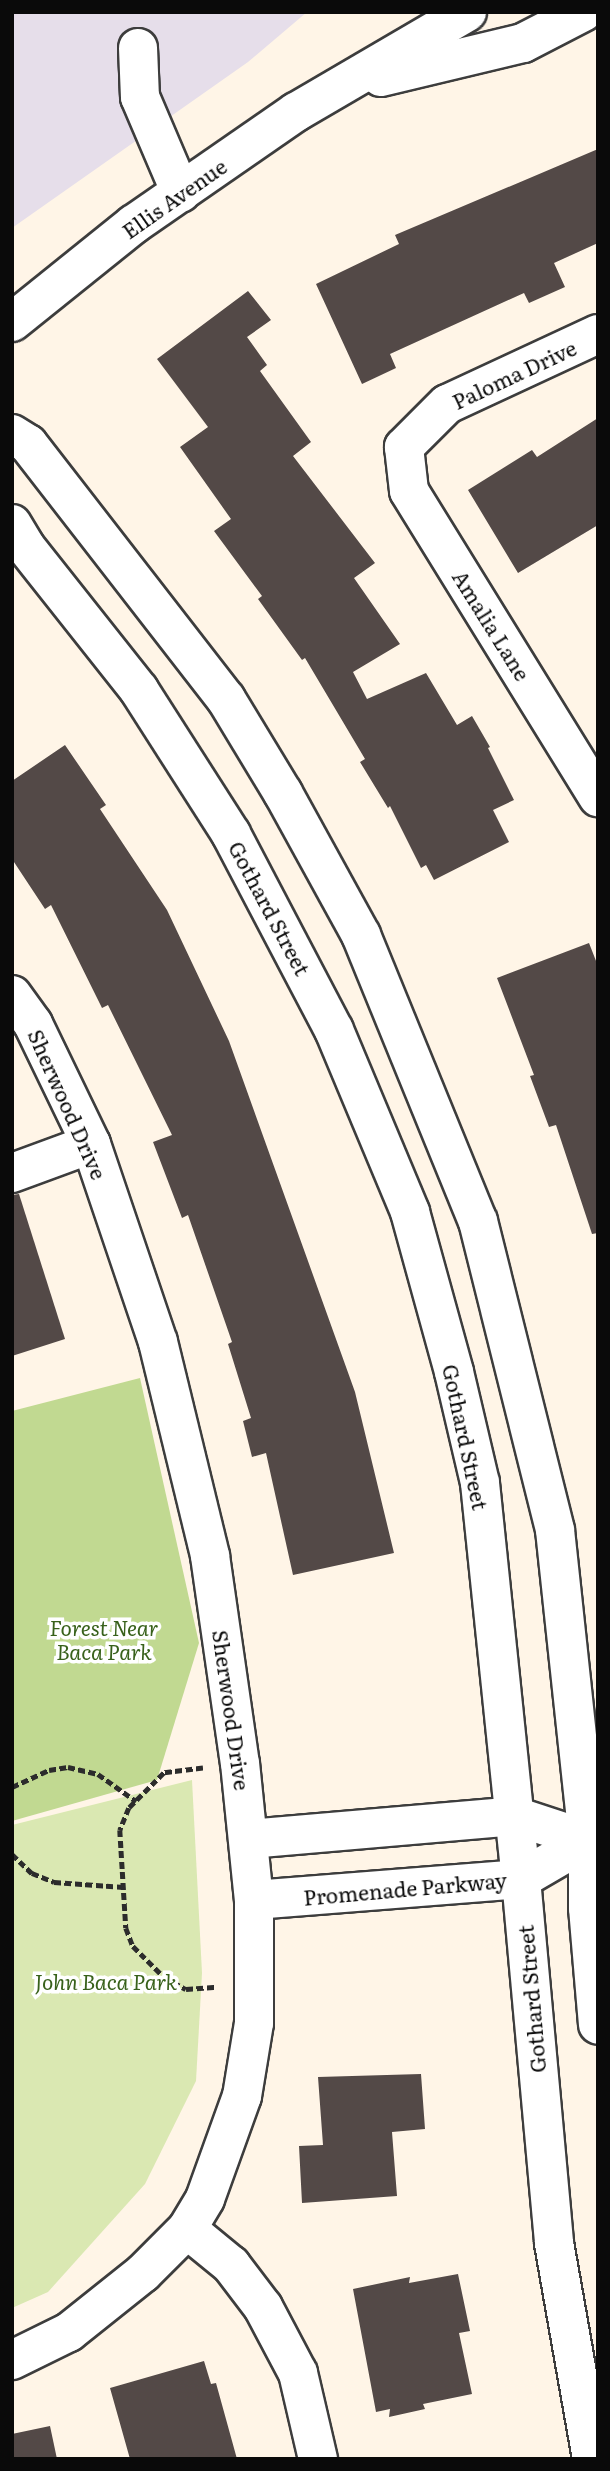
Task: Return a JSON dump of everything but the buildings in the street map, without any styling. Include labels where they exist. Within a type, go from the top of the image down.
[{"type":"street","name":"Ellis Avenue","points":[[12,323],[134,225],[296,112],[345,86],[467,12]]},
{"type":"street","name":"Ellis Avenue","points":[[345,86],[523,43],[583,12]]},
{"type":"street","points":[[138,48],[140,97],[181,192]]},
{"type":"street","name":"Paloma Drive","points":[[404,447],[447,404],[598,334]]},
{"type":"street","points":[[12,434],[28,444],[226,699],[283,793],[361,935],[478,1221],[555,1530],[593,1840],[588,1908],[598,2025]]},
{"type":"street","name":"Amalia Lane","points":[[404,447],[409,491],[597,796]]},
{"type":"street","name":"Gothard Street","points":[[12,524],[25,546],[139,690],[231,835],[334,1030],[410,1212],[454,1372],[480,1483],[515,1816],[554,2243],[592,2459]]},
{"type":"street","name":"Sherwood Drive","points":[[12,995],[33,1024],[91,1144],[158,1342],[206,1543],[240,1763],[254,1900],[254,2023],[242,2096],[205,2199],[187,2229],[143,2273],[69,2332],[12,2360]]},
{"type":"street","points":[[12,1173],[91,1144]]},
{"type":"street","points":[[249,1839],[515,1816],[593,1840]]},
{"type":"street","name":"Promenade Parkway","points":[[254,1900],[521,1879],[593,1840]]},
{"type":"street","points":[[187,2229],[231,2265],[263,2307],[298,2372],[318,2459]]},
{"type":"path","points":[[240,1763],[164,1773],[136,1801],[120,1830],[127,1928],[133,1946],[164,1977],[186,1989],[253,1984]]},
{"type":"path","points":[[12,1787],[49,1770],[68,1767],[98,1774],[136,1801]]},
{"type":"path","points":[[12,1854],[32,1874],[54,1882],[124,1887]]},
{"type":"shaded area","points":[[12,12],[307,12],[248,62],[12,228]]},
{"type":"green space","name":"Forest Near Baca Park","points":[[140,1378],[199,1643],[157,1780],[12,1821],[12,1411]]},
{"type":"green space","name":"John Baca Park","points":[[192,1780],[202,1973],[196,2081],[145,2184],[48,2292],[12,2308],[12,1825]]}]
